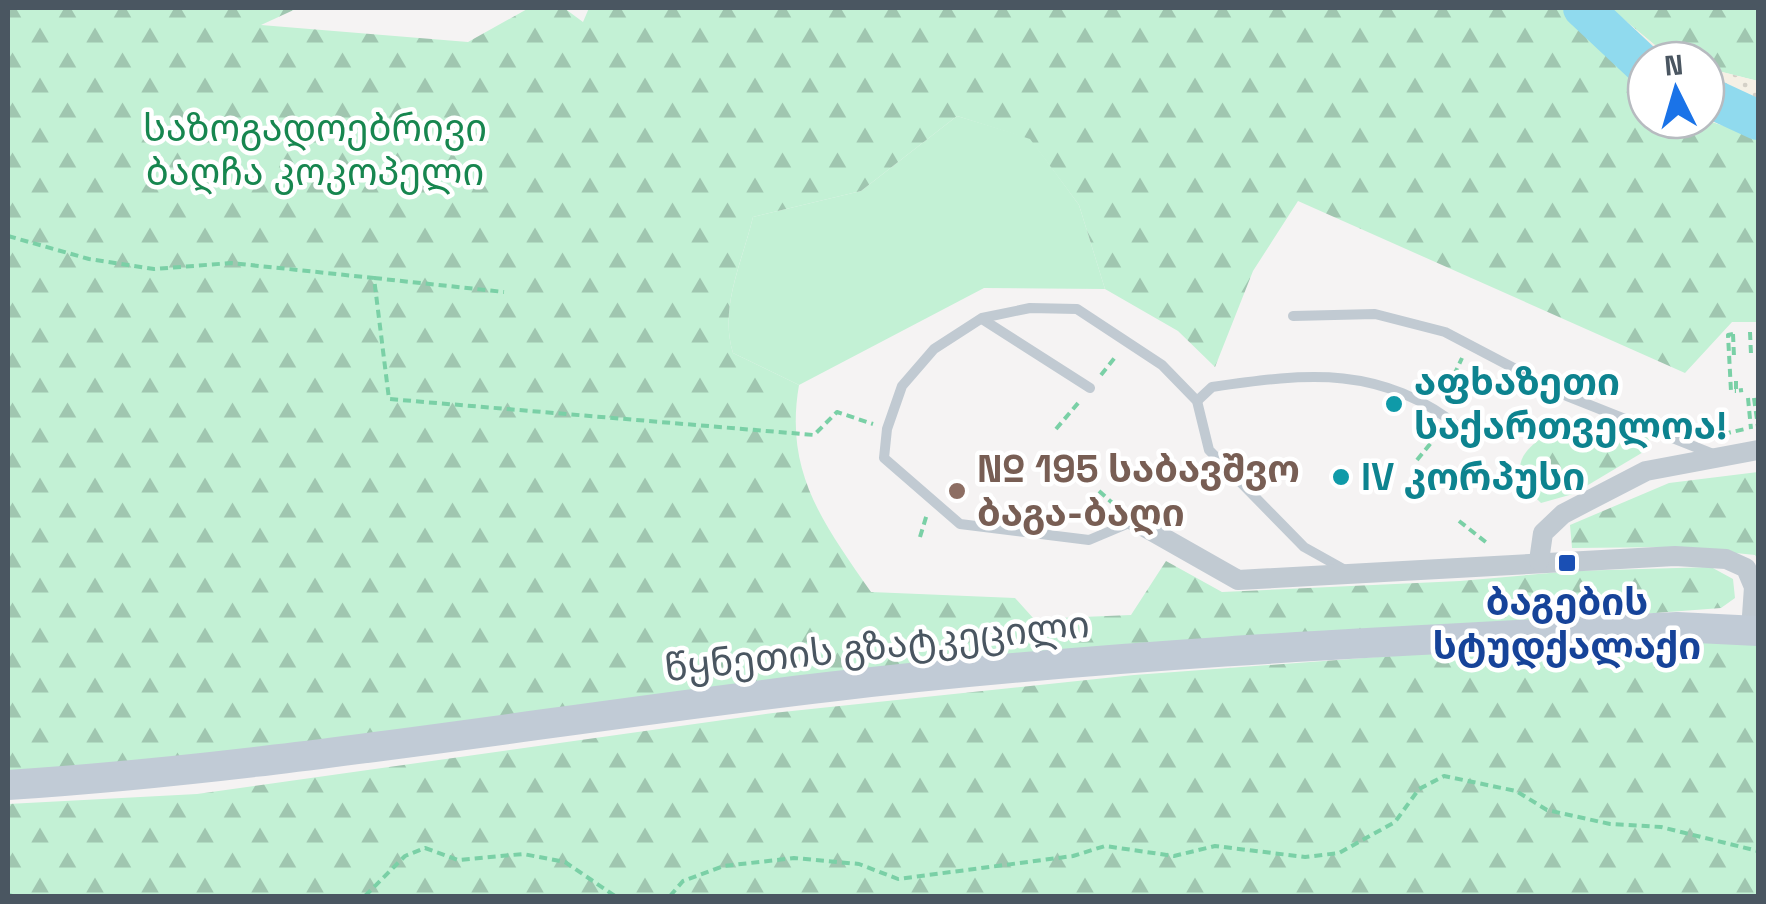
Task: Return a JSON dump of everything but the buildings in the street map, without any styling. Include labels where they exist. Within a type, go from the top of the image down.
[{"type":"main road","name":"წყნეთის გზატკეცილი","points":[[8,785],[230,767],[813,689],[1047,666],[1637,629],[1755,630]]},
{"type":"street","points":[[1539,560],[1544,533],[1563,514],[1646,471],[1758,450]]},
{"type":"street","points":[[1134,521],[1238,580],[1356,576],[1539,560],[1675,556],[1726,560],[1746,568],[1754,587],[1755,630]]},
{"type":"lane","points":[[1134,521],[1090,540],[960,524],[884,458],[887,429],[902,386],[934,349],[982,318],[1030,308],[1078,309],[1129,340],[1197,402],[1209,450],[1304,546],[1356,576]]},
{"type":"lane","points":[[1294,316],[1375,314],[1445,332],[1567,396],[1640,421],[1716,455]]},
{"type":"lane","points":[[982,318],[1090,388]]},
{"type":"lane","points":[[1197,402],[1212,387],[1339,374],[1437,410],[1463,430]]},
{"type":"path","points":[[8,236],[89,259],[154,270],[231,263],[504,292]]},
{"type":"path","points":[[374,278],[390,399],[814,435],[837,412],[887,429]]},
{"type":"path","points":[[1750,332],[1751,354]]},
{"type":"path","points":[[1734,357],[1733,334],[1728,334],[1731,391],[1740,390],[1736,381]]},
{"type":"path","points":[[1090,388],[1129,340]]},
{"type":"path","points":[[1437,410],[1468,344]]},
{"type":"path","points":[[1732,430],[1758,429],[1751,398],[1750,428]]},
{"type":"path","points":[[1056,429],[1077,404]]},
{"type":"path","points":[[1416,460],[1437,435]]},
{"type":"path","points":[[920,537],[928,511]]},
{"type":"path","points":[[1460,521],[1510,563]]},
{"type":"path","points":[[670,896],[684,881],[724,866],[794,858],[859,864],[898,879],[1073,856],[1105,846],[1174,856],[1215,846],[1305,857],[1339,853],[1395,822],[1419,790],[1444,776],[1516,791],[1547,810],[1610,824],[1661,827],[1758,851]]},
{"type":"path","points":[[365,896],[405,856],[425,848],[458,860],[523,854],[565,862],[615,896]]},
{"type":"green space","name":"საზოგადოებრივი ბაღჩა კოკოპელი","points":[[8,8],[298,8],[261,25],[468,42],[529,8],[564,8],[583,22],[589,8],[1561,8],[1626,67],[1626,140],[1726,140],[1726,127],[1758,137],[1758,322],[1732,322],[1685,373],[1298,201],[1253,271],[1215,367],[1178,331],[1105,289],[1079,205],[1030,139],[957,116],[861,191],[753,217],[730,302],[733,353],[799,385],[797,444],[811,495],[837,543],[871,592],[1015,598],[1034,619],[1131,615],[1166,561],[1222,592],[1460,581],[1573,571],[1711,567],[1733,579],[1735,598],[1721,608],[911,670],[146,765],[8,773]]},
{"type":"green space","points":[[1610,8],[1758,8],[1758,81],[1726,73],[1726,40],[1649,40]]},
{"type":"green space","points":[[957,116],[1030,138],[1079,205],[1105,289],[984,288],[799,385],[733,353],[730,302],[753,217],[861,191]]},
{"type":"green space","points":[[1548,434],[1642,434],[1649,439],[1650,448],[1573,494],[1541,503],[1525,484],[1520,467],[1527,450]]},
{"type":"green space","points":[[1758,472],[1758,560],[1755,555],[1676,547],[1572,548],[1570,525],[1669,483]]},
{"type":"green space","points":[[1647,637],[1758,644],[1758,896],[8,896],[8,804],[197,794],[773,713],[1134,675]]},
{"type":"sand","points":[[1561,8],[1610,8],[1649,40],[1626,40],[1624,66]]},
{"type":"sand","points":[[1726,73],[1758,81],[1758,137],[1726,127]]},
{"type":"waterway","points":[[1583,8],[1626,48]]},
{"type":"waterway","points":[[1726,105],[1758,120]]},
{"type":"place","name":"აფხაზეთი საქართველოა!","points":[[1394,404]]},
{"type":"place","name":"IV კორპუსი","points":[[1341,477]]},
{"type":"place","name":"№ 195 საბავშვო ბაგა-ბაღი","points":[[957,491]]},
{"type":"place","name":"ბაგების სტუდქალაქი","points":[[1567,563]]}]
